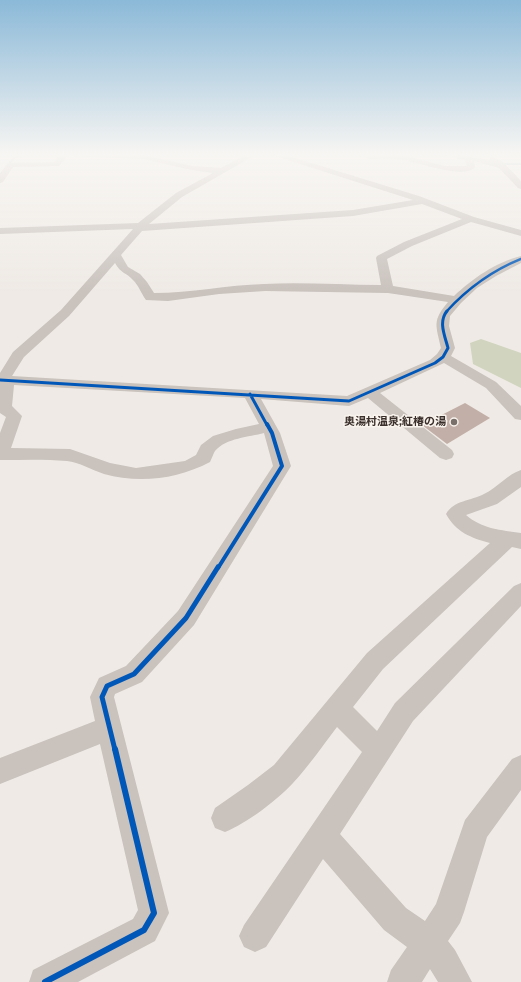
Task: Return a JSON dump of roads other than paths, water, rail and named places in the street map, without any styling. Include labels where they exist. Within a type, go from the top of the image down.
[{"type":"street","points":[[174,200],[141,227],[65,313],[18,356],[3,380],[4,408],[14,416],[1,454],[70,455],[108,469],[136,474],[164,471],[189,466],[204,458],[207,449],[219,440],[269,427]]},
{"type":"street","points":[[419,200],[470,219],[521,233]]},
{"type":"street","points":[[0,231],[141,227],[321,216],[359,212],[422,201]]},
{"type":"street","points":[[388,289],[381,258],[408,244],[470,219]]},
{"type":"street","points":[[116,255],[124,269],[136,276],[143,284],[150,297],[168,297],[219,290],[265,287],[388,289],[457,300]]},
{"type":"street","points":[[3,380],[349,401],[435,363],[443,357],[448,348],[443,317],[467,289],[509,264],[521,259]]},
{"type":"street","points":[[443,357],[490,385],[521,415]]},
{"type":"street","points":[[369,392],[446,454]]},
{"type":"street","points":[[45,982],[144,930],[154,913],[102,697],[107,686],[134,674],[186,618],[282,466],[272,433],[250,394]]},
{"type":"street","points":[[515,540],[494,536],[467,527],[458,520],[455,514],[461,509],[491,499],[521,476]]},
{"type":"street","points":[[225,818],[258,795],[283,774],[375,661],[515,540]]},
{"type":"street","points":[[255,936],[404,712],[521,592]]},
{"type":"street","points":[[337,709],[378,750]]},
{"type":"street","points":[[0,771],[109,728]]},
{"type":"street","points":[[403,982],[449,912],[474,830],[521,768]]},
{"type":"street","points":[[322,835],[395,919],[429,943],[444,961],[456,982]]},
{"type":"place","name":"奥湯村温泉;紅椿の湯","points":[[454,422]]}]
